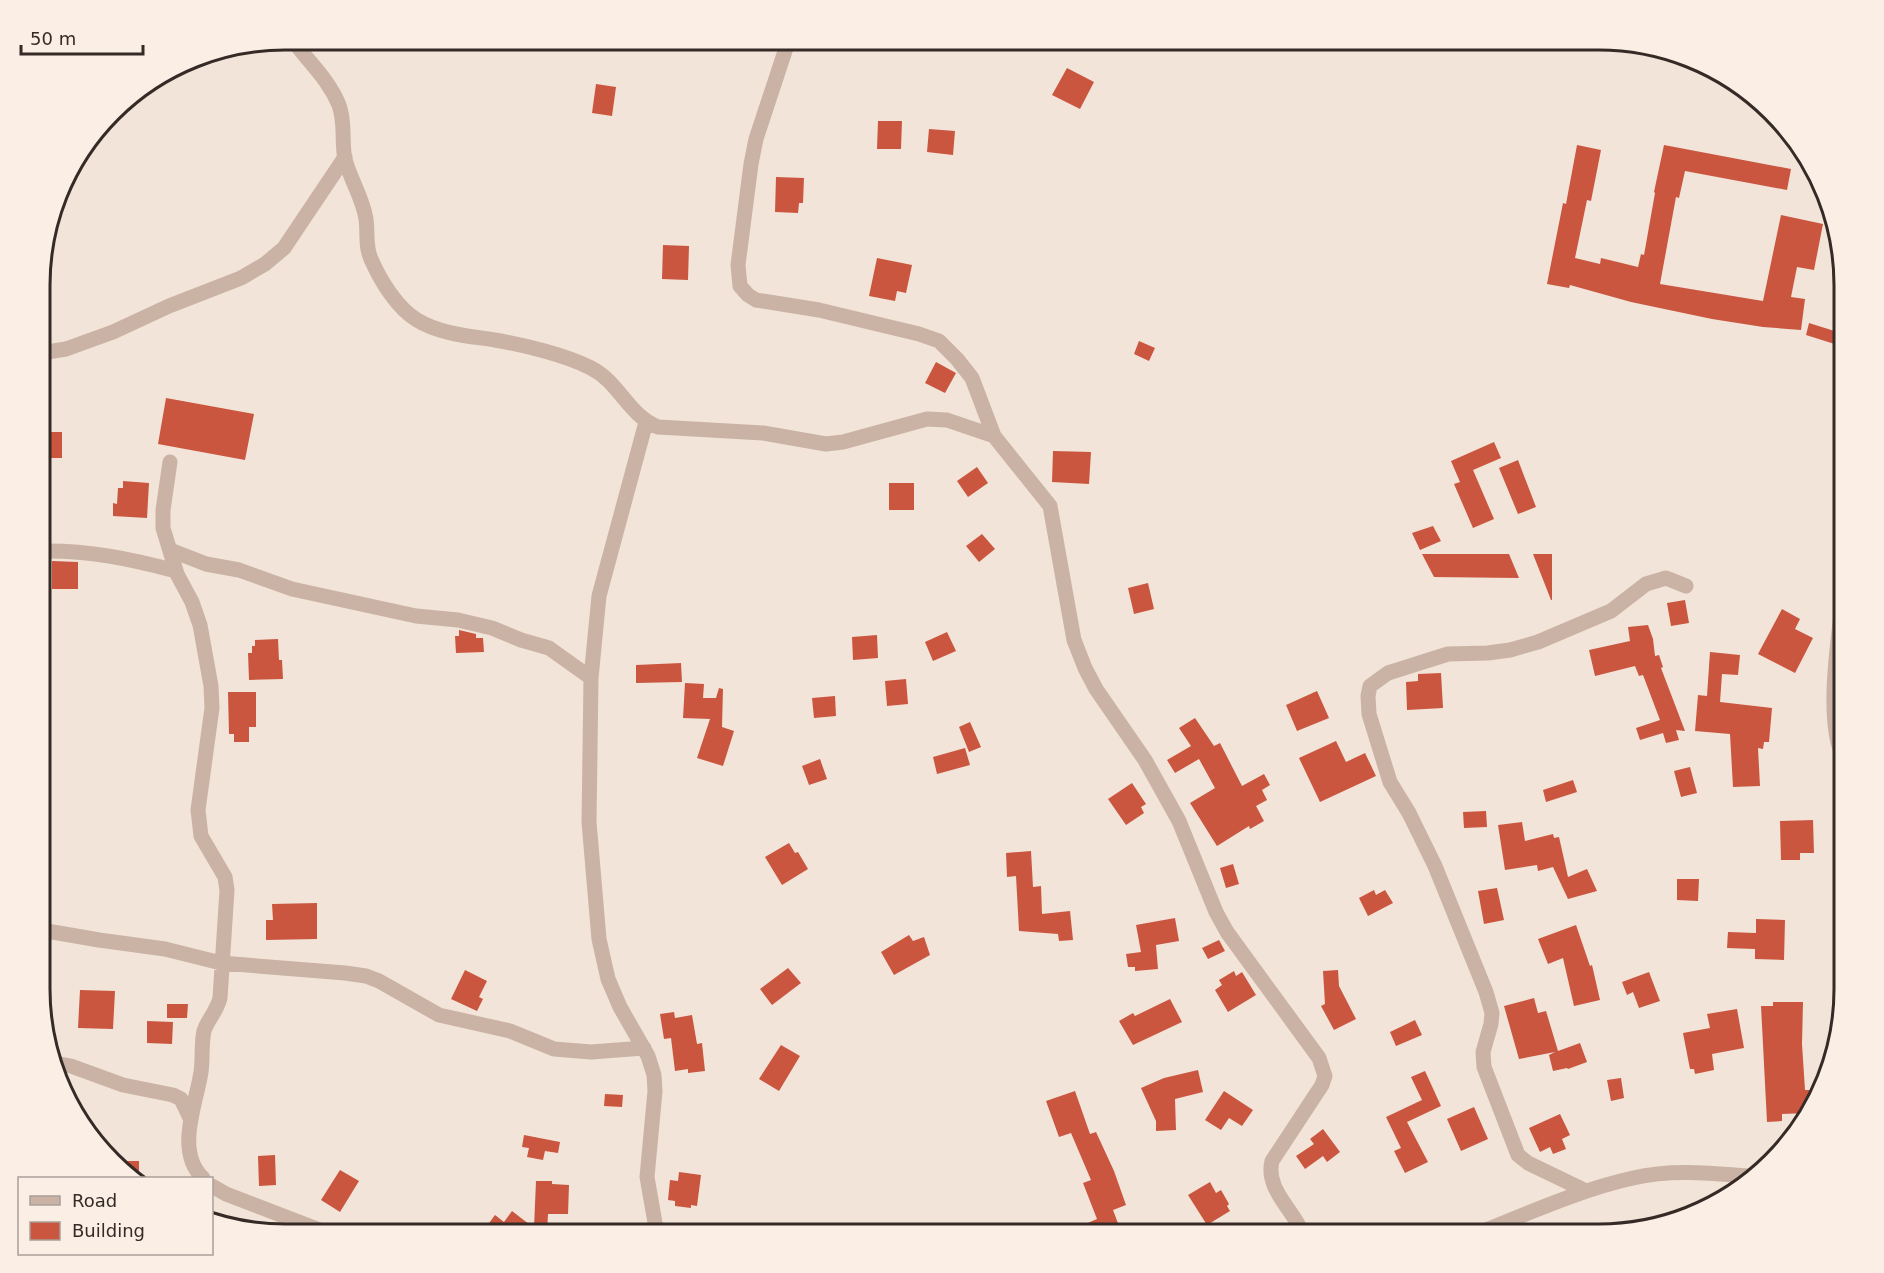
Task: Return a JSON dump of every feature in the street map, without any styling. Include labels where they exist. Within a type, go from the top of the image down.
[{"type":"street","points":[[299,49],[325,78],[339,106],[345,129],[345,157],[366,218],[366,241],[369,256],[396,300],[415,319],[442,331],[508,342],[584,365],[610,382],[635,413],[646,422],[658,427],[763,434],[826,444],[843,442],[927,419],[947,420],[994,436]]},
{"type":"street","points":[[786,49],[756,139],[751,164],[738,265],[740,286],[756,300],[819,310],[939,341],[957,358],[972,378],[994,436],[1050,506],[1074,640],[1085,668],[1145,760],[1179,821],[1216,912],[1227,932],[1312,1046],[1324,1069],[1325,1076],[1322,1085],[1272,1161],[1270,1169],[1275,1188],[1297,1224]]},
{"type":"street","points":[[50,352],[66,349],[113,332],[169,306],[241,278],[265,264],[284,248],[345,157]]},
{"type":"street","points":[[646,422],[599,596],[591,678],[589,822],[599,939],[608,979],[613,993],[651,1064],[655,1091],[647,1177],[655,1224]]},
{"type":"street","points":[[170,462],[163,510],[163,528],[176,571],[192,602],[200,625],[211,686],[212,708],[198,810],[201,836],[225,877],[227,890],[218,1006],[204,1031],[201,1073],[191,1120],[190,1151],[193,1167],[201,1177]]},
{"type":"street","points":[[170,550],[206,564],[239,570],[292,590],[416,616],[458,620],[492,628],[549,648],[591,678]]},
{"type":"street","points":[[50,551],[117,556],[176,571]]},
{"type":"street","points":[[1586,1191],[1528,1163],[1518,1155],[1512,1142],[1483,1060],[1491,1024],[1491,1005],[1435,866],[1409,813],[1390,782],[1371,725],[1368,696],[1370,686],[1388,674],[1438,656],[1457,652],[1488,653],[1510,650],[1538,642],[1611,611],[1646,584],[1666,578],[1686,586]]},
{"type":"street","points":[[50,932],[165,949],[222,963],[366,976],[440,1015],[510,1031],[554,1049],[591,1052],[644,1048]]},
{"type":"street","points":[[62,1064],[123,1085],[173,1095],[181,1099],[191,1120]]},
{"type":"street","points":[[1502,1224],[1586,1191],[1635,1178],[1691,1172],[1742,1176]]},
{"type":"street","points":[[213,1187],[226,1194],[306,1224]]},
{"type":"building","points":[[1067,68],[1094,82],[1080,109],[1052,95]]},
{"type":"building","points":[[596,84],[616,87],[612,116],[592,113]]},
{"type":"building","points":[[878,121],[902,121],[901,149],[877,149]]},
{"type":"building","points":[[929,129],[955,131],[953,155],[927,152]]},
{"type":"building","points":[[1577,145],[1601,150],[1591,201],[1587,200],[1575,258],[1600,264],[1601,258],[1638,267],[1641,254],[1644,255],[1664,145],[1791,169],[1787,190],[1685,171],[1679,198],[1676,197],[1660,284],[1763,301],[1781,215],[1823,224],[1814,270],[1797,267],[1791,297],[1805,299],[1801,330],[1712,319],[1631,302],[1570,285],[1569,288],[1547,284]]},
{"type":"building","points":[[776,177],[804,178],[803,203],[799,203],[798,213],[775,212]]},
{"type":"building","points":[[663,245],[689,246],[688,280],[662,279]]},
{"type":"building","points":[[877,258],[912,265],[906,293],[897,291],[895,301],[869,296]]},
{"type":"building","points":[[1809,323],[1834,331],[1834,344],[1806,335]]},
{"type":"building","points":[[1139,341],[1155,348],[1149,361],[1134,354]]},
{"type":"building","points":[[936,362],[956,373],[945,393],[925,383]]},
{"type":"building","points":[[166,398],[254,414],[245,460],[158,444]]},
{"type":"building","points":[[50,432],[62,432],[62,458],[50,458]]},
{"type":"building","points":[[1494,442],[1501,458],[1473,470],[1494,519],[1473,528],[1454,484],[1460,482],[1451,461]]},
{"type":"building","points":[[1053,451],[1091,452],[1089,484],[1052,482]]},
{"type":"building","points":[[1518,460],[1536,507],[1518,514],[1499,468]]},
{"type":"building","points":[[977,467],[988,483],[968,497],[957,481]]},
{"type":"building","points":[[123,481],[149,483],[147,518],[113,516],[113,503],[117,504],[118,488],[123,488]]},
{"type":"building","points":[[889,483],[914,483],[914,510],[889,510]]},
{"type":"building","points":[[1433,526],[1441,541],[1420,550],[1412,533]]},
{"type":"building","points":[[982,534],[995,549],[979,562],[966,546]]},
{"type":"building","points":[[1422,554],[1509,554],[1519,578],[1434,577]]},
{"type":"building","points":[[1533,554],[1552,554],[1552,600],[1551,600]]},
{"type":"building","points":[[52,561],[78,562],[78,589],[52,589]]},
{"type":"building","points":[[1148,583],[1154,609],[1134,614],[1128,588]]},
{"type":"building","points":[[1685,600],[1689,623],[1671,626],[1667,603]]},
{"type":"building","points":[[1782,609],[1800,619],[1795,629],[1813,638],[1795,673],[1758,654]]},
{"type":"building","points":[[1648,625],[1655,656],[1659,655],[1663,667],[1661,668],[1685,731],[1676,730],[1679,740],[1666,743],[1663,733],[1640,740],[1636,728],[1660,720],[1643,675],[1639,676],[1635,666],[1595,676],[1589,650],[1630,641],[1628,627]]},
{"type":"building","points":[[459,630],[476,634],[476,638],[483,638],[484,652],[456,653],[455,636],[459,636]]},
{"type":"building","points":[[947,632],[956,651],[933,661],[925,642]]},
{"type":"building","points":[[877,635],[878,658],[853,660],[852,637]]},
{"type":"building","points":[[278,639],[283,679],[249,680],[248,653],[252,653],[255,640]]},
{"type":"building","points":[[1710,652],[1740,655],[1738,675],[1722,674],[1720,702],[1772,708],[1769,742],[1764,742],[1763,749],[1758,748],[1760,786],[1733,787],[1730,734],[1695,731],[1698,695],[1707,696]]},
{"type":"building","points":[[681,663],[682,682],[636,683],[636,665]]},
{"type":"building","points":[[1441,673],[1443,708],[1407,710],[1406,682],[1418,681],[1418,674]]},
{"type":"building","points":[[906,679],[908,704],[887,706],[885,681]]},
{"type":"building","points":[[685,683],[704,684],[703,698],[716,698],[719,688],[723,689],[722,727],[734,731],[723,766],[697,758],[710,719],[683,718]]},
{"type":"building","points":[[1317,691],[1329,718],[1297,731],[1286,705]]},
{"type":"building","points":[[228,692],[256,692],[256,727],[249,727],[249,742],[234,742],[234,734],[229,734]]},
{"type":"building","points":[[835,696],[836,716],[814,718],[812,698]]},
{"type":"building","points":[[1195,718],[1214,746],[1220,743],[1242,786],[1264,774],[1270,785],[1262,790],[1267,800],[1256,806],[1264,821],[1250,829],[1249,826],[1217,846],[1190,803],[1215,788],[1199,759],[1175,773],[1167,760],[1191,746],[1179,728]]},
{"type":"building","points":[[970,722],[981,747],[969,752],[959,727]]},
{"type":"building","points":[[1336,741],[1346,762],[1365,753],[1376,776],[1320,802],[1299,758]]},
{"type":"building","points":[[965,748],[970,765],[937,774],[933,757]]},
{"type":"building","points":[[820,759],[827,779],[809,785],[802,766]]},
{"type":"building","points":[[1690,767],[1697,793],[1681,797],[1674,771]]},
{"type":"building","points":[[1573,780],[1577,792],[1546,802],[1543,790]]},
{"type":"building","points":[[1132,783],[1146,804],[1141,807],[1144,813],[1126,825],[1108,799]]},
{"type":"building","points":[[1486,811],[1487,827],[1464,828],[1463,812]]},
{"type":"building","points":[[1813,820],[1814,853],[1800,853],[1800,860],[1781,860],[1780,821]]},
{"type":"building","points":[[1522,822],[1525,841],[1553,834],[1554,838],[1559,837],[1568,877],[1587,869],[1597,891],[1568,899],[1553,867],[1538,871],[1537,865],[1505,870],[1498,825]]},
{"type":"building","points":[[789,843],[795,853],[798,852],[808,869],[782,885],[765,857]]},
{"type":"building","points":[[1031,851],[1033,887],[1041,886],[1042,914],[1070,911],[1073,940],[1059,941],[1058,934],[1019,931],[1016,876],[1007,877],[1006,853]]},
{"type":"building","points":[[1233,864],[1239,884],[1226,888],[1220,868]]},
{"type":"building","points":[[1677,879],[1699,879],[1698,901],[1677,900]]},
{"type":"building","points":[[1497,888],[1504,920],[1484,924],[1478,891]]},
{"type":"building","points":[[1374,890],[1376,895],[1385,890],[1393,903],[1368,916],[1359,898]]},
{"type":"building","points":[[317,903],[317,939],[266,940],[266,920],[273,920],[272,904]]},
{"type":"building","points":[[1175,918],[1179,941],[1156,945],[1158,969],[1135,971],[1135,967],[1128,967],[1126,954],[1141,952],[1136,925]]},
{"type":"building","points":[[1756,919],[1785,920],[1784,960],[1755,959],[1755,949],[1727,948],[1728,932],[1756,933]]},
{"type":"building","points":[[1576,925],[1590,966],[1592,965],[1600,1000],[1574,1006],[1563,958],[1548,964],[1538,939]]},
{"type":"building","points":[[909,935],[913,941],[924,937],[930,955],[894,975],[881,952]]},
{"type":"building","points":[[1219,940],[1225,951],[1208,959],[1202,948]]},
{"type":"building","points":[[788,968],[801,983],[772,1005],[760,989]]},
{"type":"building","points":[[465,970],[487,981],[479,997],[483,999],[477,1011],[451,999]]},
{"type":"building","points":[[1338,970],[1339,986],[1356,1019],[1334,1030],[1321,1006],[1325,1004],[1323,971]]},
{"type":"building","points":[[1234,971],[1236,976],[1242,972],[1256,995],[1228,1012],[1215,990],[1222,985],[1219,980]]},
{"type":"building","points":[[1649,972],[1660,1001],[1639,1008],[1633,992],[1627,995],[1622,982]]},
{"type":"building","points":[[80,990],[115,991],[113,1029],[78,1028]]},
{"type":"building","points":[[1534,998],[1538,1013],[1546,1011],[1558,1051],[1580,1043],[1587,1062],[1568,1069],[1553,1071],[1549,1055],[1555,1052],[1519,1059],[1504,1006]]},
{"type":"building","points":[[1170,999],[1182,1022],[1133,1045],[1119,1021],[1133,1013],[1135,1016]]},
{"type":"building","points":[[1773,1002],[1803,1002],[1802,1044],[1805,1090],[1812,1090],[1798,1113],[1782,1114],[1782,1121],[1767,1122],[1761,1006],[1773,1006]]},
{"type":"building","points":[[167,1004],[188,1004],[187,1018],[167,1018]]},
{"type":"building","points":[[1737,1009],[1744,1048],[1712,1054],[1714,1070],[1695,1074],[1694,1069],[1690,1069],[1683,1033],[1710,1028],[1707,1014]]},
{"type":"building","points":[[674,1012],[675,1018],[692,1015],[697,1044],[702,1043],[705,1071],[688,1073],[688,1069],[675,1071],[671,1038],[664,1039],[660,1014]]},
{"type":"building","points":[[1415,1020],[1422,1035],[1396,1046],[1390,1032]]},
{"type":"building","points":[[147,1021],[173,1022],[172,1044],[147,1043]]},
{"type":"building","points":[[781,1045],[800,1056],[779,1091],[759,1079]]},
{"type":"building","points":[[1198,1070],[1203,1092],[1175,1099],[1176,1130],[1156,1131],[1156,1121],[1141,1088],[1164,1078]]},
{"type":"building","points":[[1425,1071],[1441,1106],[1407,1122],[1428,1162],[1405,1173],[1394,1151],[1401,1148],[1386,1117],[1422,1100],[1411,1077]]},
{"type":"building","points":[[1621,1078],[1624,1098],[1611,1101],[1607,1080]]},
{"type":"building","points":[[1075,1091],[1090,1134],[1096,1132],[1114,1171],[1126,1205],[1113,1210],[1118,1224],[1085,1224],[1097,1219],[1083,1183],[1091,1180],[1071,1133],[1059,1137],[1046,1101]]},
{"type":"building","points":[[1224,1091],[1253,1110],[1242,1126],[1229,1118],[1221,1130],[1205,1120]]},
{"type":"building","points":[[605,1094],[623,1095],[622,1107],[604,1106]]},
{"type":"building","points":[[1474,1107],[1488,1139],[1461,1151],[1447,1119]]},
{"type":"building","points":[[1560,1114],[1570,1135],[1562,1139],[1566,1149],[1553,1154],[1550,1147],[1540,1152],[1529,1128]]},
{"type":"building","points":[[1323,1129],[1340,1152],[1327,1162],[1323,1156],[1305,1169],[1296,1156],[1314,1144],[1310,1139]]},
{"type":"building","points":[[524,1135],[560,1142],[558,1153],[545,1151],[543,1160],[527,1157],[529,1148],[522,1147]]},
{"type":"building","points":[[275,1155],[276,1185],[259,1186],[258,1156]]},
{"type":"building","points":[[125,1161],[139,1161],[139,1173]]},
{"type":"building","points":[[340,1170],[359,1181],[340,1212],[321,1200]]},
{"type":"building","points":[[679,1172],[701,1175],[697,1206],[691,1205],[691,1208],[675,1206],[675,1201],[668,1200],[670,1180],[678,1181]]},
{"type":"building","points":[[536,1181],[552,1181],[552,1184],[569,1185],[568,1214],[548,1214],[548,1224],[534,1224]]},
{"type":"building","points":[[1210,1182],[1216,1193],[1221,1190],[1229,1204],[1227,1206],[1230,1211],[1206,1224],[1188,1195]]},
{"type":"building","points":[[512,1211],[529,1224],[488,1224],[495,1215],[504,1222]]}]
